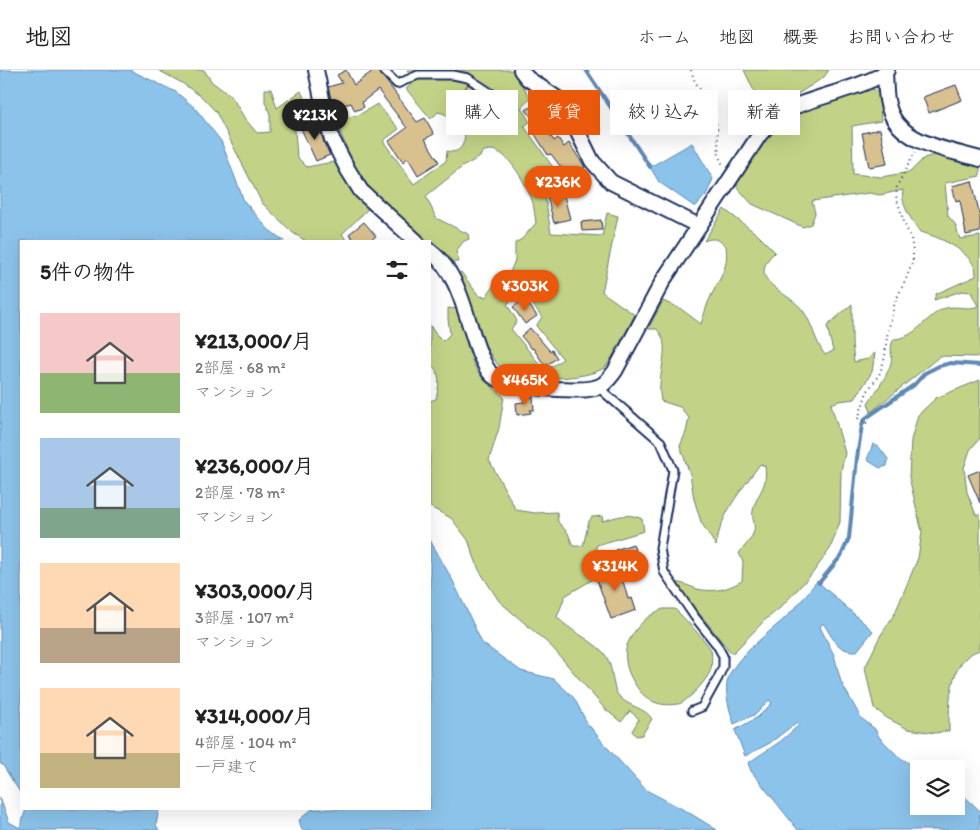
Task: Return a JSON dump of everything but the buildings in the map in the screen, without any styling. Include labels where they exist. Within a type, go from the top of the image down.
[{"type":"street","points":[[316,70],[332,139],[348,170],[361,190],[415,240]]},
{"type":"street","points":[[521,70],[527,78],[558,99],[567,110],[592,161],[611,182],[699,226]]},
{"type":"street","points":[[431,252],[449,272],[476,346],[487,369],[495,378],[544,388],[576,389],[598,387],[604,384],[615,371],[664,279],[760,134],[777,117],[789,109],[809,100],[870,80],[886,71],[887,100],[893,118],[899,125],[921,142],[980,159]]},
{"type":"lane","points":[[383,70],[397,84],[418,75],[437,74],[468,78],[486,90]]},
{"type":"lane","points":[[598,387],[660,442],[673,470],[660,548],[664,572],[723,656],[723,667],[710,693],[702,707],[692,711]]},
{"type":"path","points":[[691,70],[696,82],[707,97],[717,125],[719,157],[733,176]]},
{"type":"path","points":[[868,423],[858,418],[867,392],[880,373],[885,357],[886,336],[895,302],[907,277],[913,252],[911,238],[904,225],[896,196],[897,186],[921,142]]},
{"type":"green space","points":[[158,70],[204,70],[212,82],[232,97],[245,119],[257,133],[270,132],[270,114],[265,102],[265,89],[271,89],[277,108],[301,91],[304,98],[294,117],[297,157],[307,167],[338,161],[348,183],[368,209],[342,234],[346,240],[304,240],[293,233],[262,203],[216,112],[202,97]]},
{"type":"green space","points":[[407,70],[513,70],[528,95],[528,100],[521,108],[528,119],[528,123],[524,126],[528,135],[530,135],[557,173],[556,186],[544,190],[551,233],[602,236],[607,213],[618,216],[602,292],[635,315],[604,368],[583,375],[552,378],[536,378],[509,373],[501,368],[494,359],[481,337],[457,275],[461,272],[479,296],[486,297],[502,272],[508,277],[515,260],[515,243],[522,239],[536,223],[533,203],[519,174],[509,160],[494,150],[482,152],[480,157],[462,167],[426,196],[436,218],[468,234],[469,239],[464,241],[456,251],[459,262],[450,262],[431,245],[431,240],[426,240],[396,215],[367,185],[348,152],[335,119],[359,115],[377,104],[399,129],[383,141],[414,184],[446,161],[447,151],[452,152],[459,149],[462,146],[464,135],[518,135],[518,90],[446,90],[446,115],[438,112],[431,119],[406,89],[414,82]],"holes":[[[524,292],[542,317],[536,326],[563,359],[545,371],[511,329],[517,321],[507,304]]]},
{"type":"green space","points":[[744,70],[829,70],[824,77],[800,93],[800,90],[754,90]]},
{"type":"green space","points":[[870,88],[879,92],[881,121],[852,126],[853,174],[881,177],[910,172],[924,158],[934,155],[980,167],[980,176],[945,183],[948,216],[955,224],[960,239],[980,236],[980,357],[940,356],[871,412],[868,403],[888,371],[891,363],[891,346],[894,339],[908,335],[943,309],[978,306],[971,292],[962,291],[934,300],[936,294],[976,276],[971,260],[964,253],[937,237],[920,232],[905,207],[903,190],[880,195],[869,193],[812,201],[815,213],[811,224],[803,227],[752,204],[736,186],[751,160],[769,135],[800,135],[800,110]]},
{"type":"green space","points":[[724,209],[758,235],[775,252],[766,262],[764,271],[766,279],[804,312],[825,355],[833,351],[827,326],[852,304],[854,362],[868,359],[875,353],[872,372],[855,399],[831,404],[845,453],[841,471],[840,522],[830,549],[812,574],[732,654],[674,582],[709,591],[726,588],[742,581],[743,562],[739,553],[754,531],[753,511],[764,486],[765,466],[760,464],[733,502],[722,523],[716,546],[701,522],[694,499],[690,474],[680,446],[689,418],[680,407],[661,401],[660,385],[664,353],[663,339],[657,329],[648,329],[663,301],[681,309],[701,324],[709,301],[724,271],[727,253],[726,246],[718,240],[704,241]]},
{"type":"green space","points":[[448,308],[458,309],[470,355],[478,372],[485,381],[504,397],[499,428],[489,460],[516,510],[535,513],[557,512],[558,522],[568,533],[573,546],[583,546],[589,521],[592,517],[603,516],[602,521],[627,516],[642,519],[644,531],[597,545],[592,561],[592,580],[565,596],[557,617],[603,652],[609,662],[618,695],[626,702],[645,712],[652,719],[642,735],[636,736],[632,731],[639,719],[630,711],[621,722],[605,709],[551,646],[499,601],[479,570],[468,540],[451,518],[431,508],[431,401],[436,399],[439,380],[431,364],[431,327],[443,341],[450,334]]},
{"type":"green space","points":[[980,380],[980,438],[970,450],[964,468],[967,492],[976,515],[980,515],[980,650],[969,655],[956,672],[950,696],[949,731],[935,733],[908,729],[887,718],[874,708],[865,668],[879,638],[895,613],[918,558],[922,532],[909,477],[911,440],[918,415],[936,398]]},
{"type":"green space","points":[[663,609],[675,609],[709,647],[712,662],[711,669],[706,678],[692,695],[682,703],[669,705],[648,699],[638,689],[629,672],[626,656],[627,645],[633,633],[651,615]]},
{"type":"water","points":[[0,70],[130,70],[176,92],[195,108],[221,141],[244,201],[268,229],[283,240],[20,240],[20,792],[2,764],[0,764]]},
{"type":"water","points":[[692,143],[713,179],[706,195],[695,207],[659,182],[650,167]]},
{"type":"water","points":[[873,444],[879,447],[888,459],[887,466],[880,468],[867,460]]},
{"type":"water","points":[[431,542],[453,581],[482,643],[521,671],[554,679],[574,698],[587,723],[646,790],[717,830],[302,830],[299,820],[311,810],[431,810]]},
{"type":"water","points":[[817,581],[873,631],[857,651],[850,651],[836,643],[823,623],[820,627],[834,655],[841,682],[861,718],[875,729],[879,737],[899,757],[910,764],[910,815],[965,815],[965,797],[980,811],[979,830],[798,830],[751,771],[748,763],[781,741],[799,725],[797,722],[770,743],[745,756],[735,730],[758,717],[772,703],[769,700],[756,714],[734,724],[728,704],[727,683],[736,664],[744,655],[801,602]]},
{"type":"water","points":[[0,798],[9,822],[20,828],[26,810],[159,810],[156,825],[159,830],[0,830]]},
{"type":"waterway","points":[[586,70],[650,167]]},
{"type":"waterway","points":[[819,583],[841,556],[849,538],[857,458],[862,425],[866,418],[914,385],[925,373],[939,366],[951,363],[980,365]]}]
